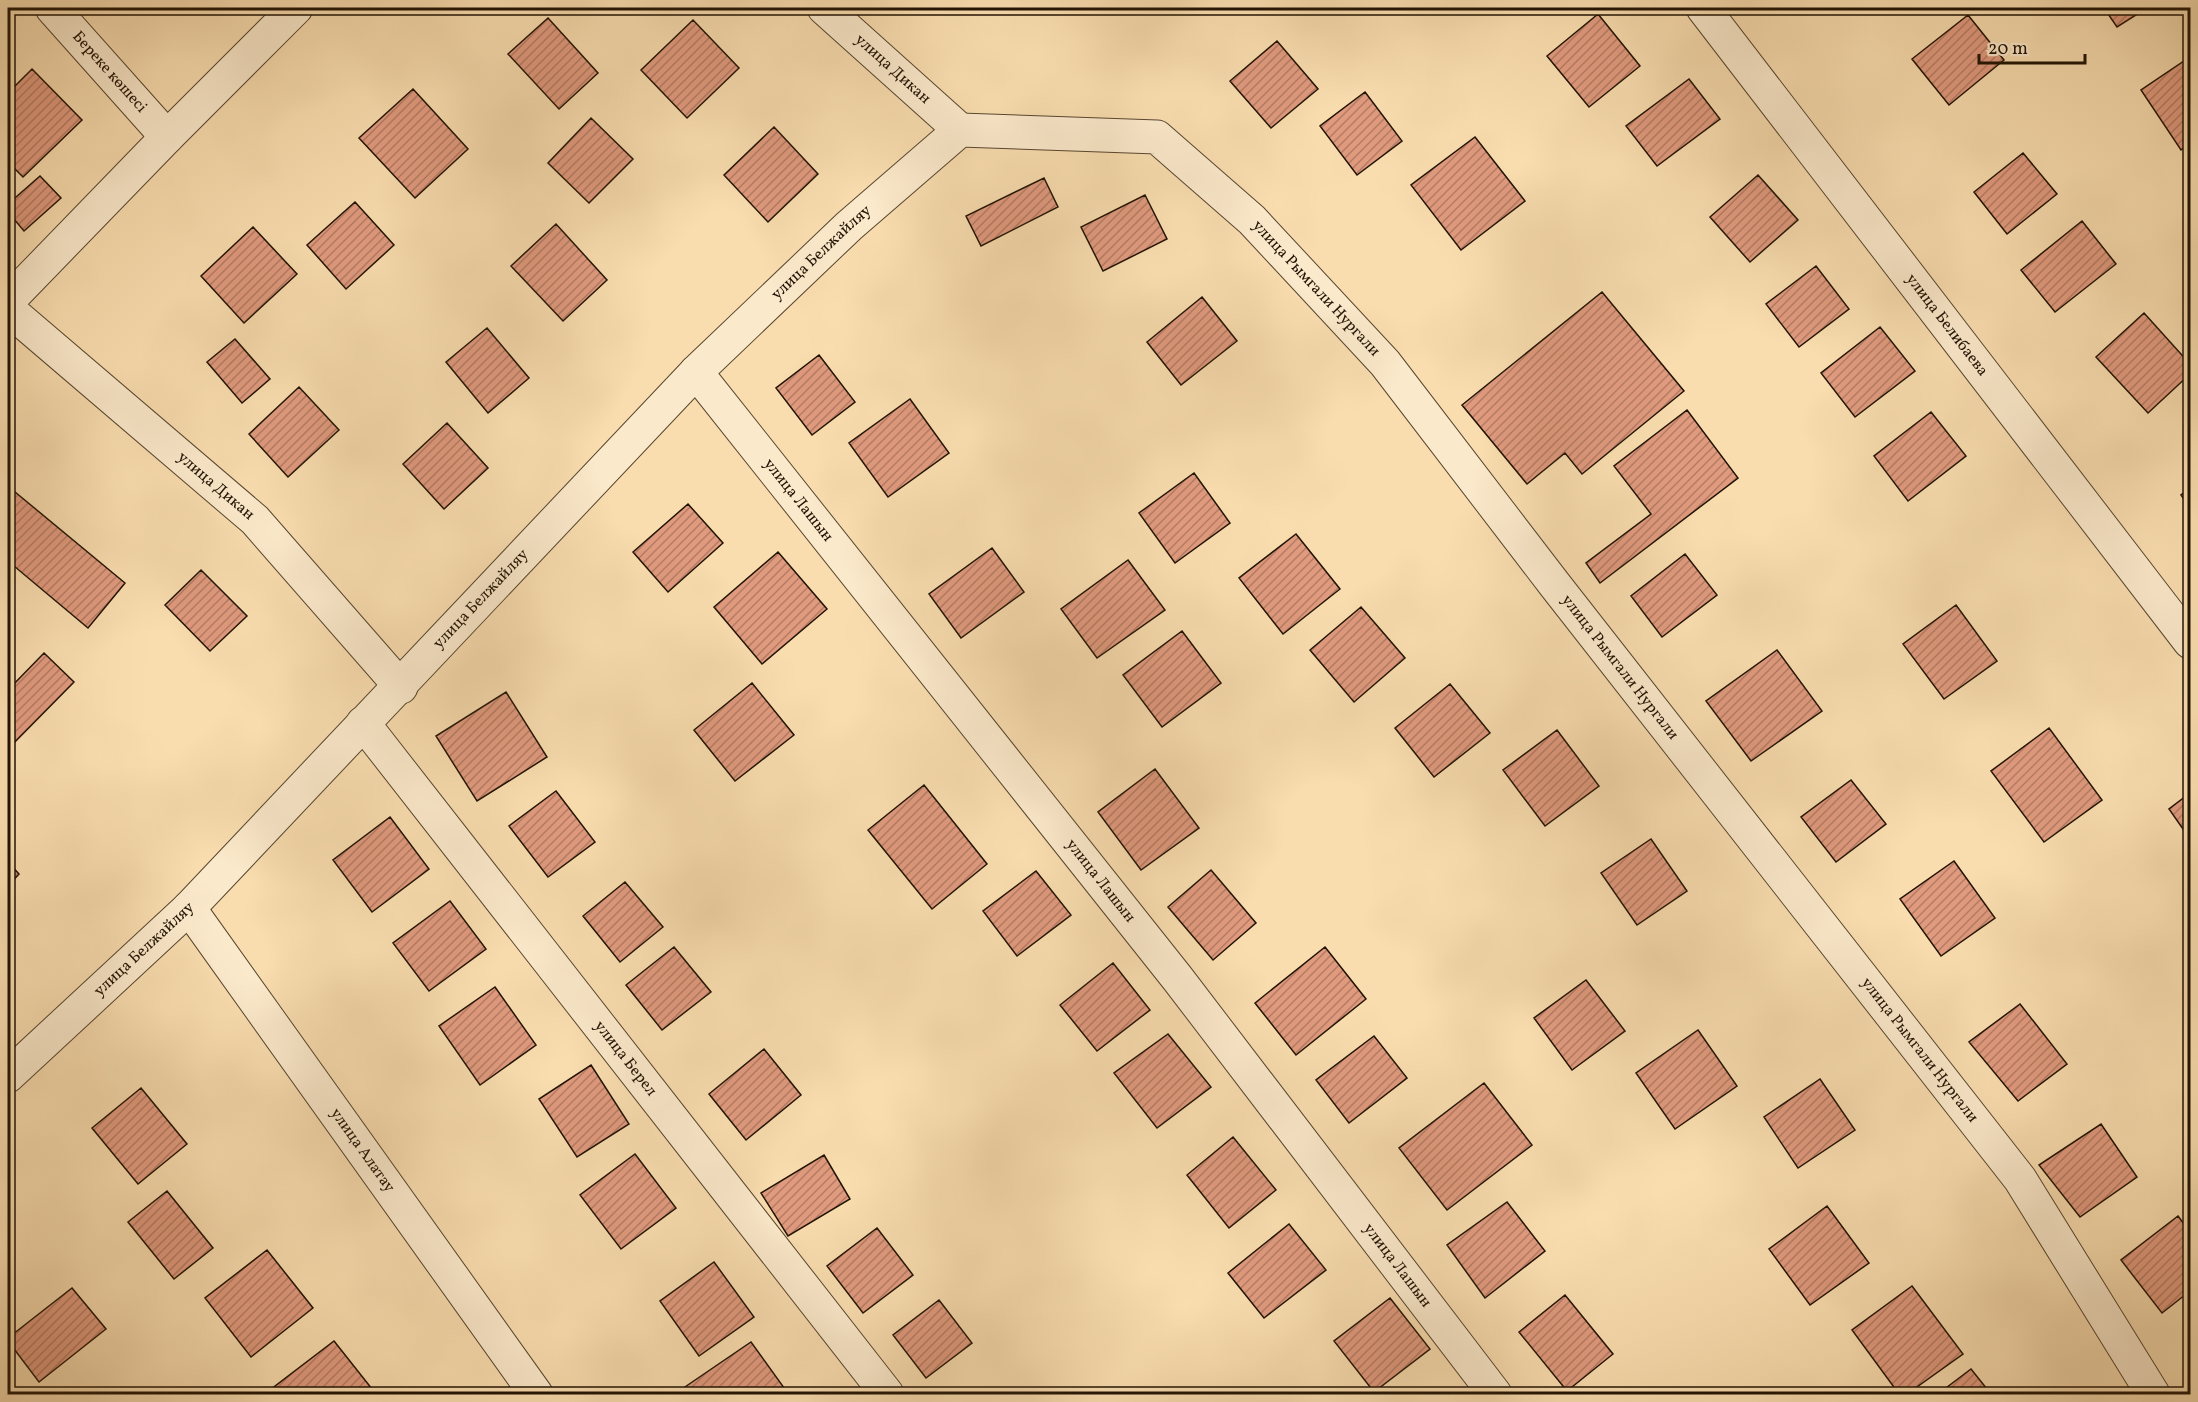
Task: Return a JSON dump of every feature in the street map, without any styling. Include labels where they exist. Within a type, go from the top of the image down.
[{"type":"street","name":"Береке көшесі","points":[[52,8],[167,137]]},
{"type":"street","points":[[8,301],[296,8]]},
{"type":"street","name":"улица Дикан","points":[[824,8],[960,130]]},
{"type":"street","name":"улица Белибаева","points":[[1703,8],[2190,642]]},
{"type":"street","name":"улица Белжайляу","points":[[12,1064],[189,908],[363,723],[401,687],[696,372],[849,226],[960,130]]},
{"type":"street","name":"улица Рымгали Нургали","points":[[960,130],[1157,137],[1252,220],[1385,363],[1555,585],[2020,1179],[2152,1395]]},
{"type":"street","name":"улица Дикан","points":[[8,309],[255,520],[401,687]]},
{"type":"street","name":"улица Лашын","points":[[696,372],[1178,979],[1495,1395]]},
{"type":"street","name":"улица Берел","points":[[363,723],[887,1395]]},
{"type":"street","name":"улица Алатау","points":[[189,908],[536,1395]]},
{"type":"building","points":[[2104,8],[2147,8],[2117,27]]},
{"type":"building","points":[[1598,14],[1640,66],[1589,107],[1547,56]]},
{"type":"building","points":[[1968,15],[2004,60],[1949,105],[1912,59]]},
{"type":"building","points":[[548,18],[598,73],[559,109],[508,54]]},
{"type":"building","points":[[693,20],[739,68],[687,118],[641,70]]},
{"type":"building","points":[[1277,41],[1318,89],[1271,128],[1230,81]]},
{"type":"building","points":[[2190,57],[2190,143],[2181,150],[2141,90]]},
{"type":"building","points":[[32,69],[82,120],[23,177],[8,162],[8,93]]},
{"type":"building","points":[[1689,79],[1720,119],[1657,166],[1626,126]]},
{"type":"building","points":[[413,89],[468,149],[415,198],[359,138]]},
{"type":"building","points":[[1365,92],[1402,141],[1357,175],[1320,126]]},
{"type":"building","points":[[591,118],[633,159],[589,203],[548,163]]},
{"type":"building","points":[[774,127],[818,174],[768,222],[724,175]]},
{"type":"building","points":[[1475,137],[1525,201],[1461,250],[1411,185]]},
{"type":"building","points":[[2023,153],[2057,194],[2007,234],[1974,192]]},
{"type":"building","points":[[1758,175],[1798,220],[1750,262],[1710,217]]},
{"type":"building","points":[[40,176],[61,198],[24,231],[8,212],[8,204]]},
{"type":"building","points":[[1044,178],[1058,207],[981,246],[966,216]]},
{"type":"building","points":[[1145,195],[1167,239],[1103,271],[1081,227]]},
{"type":"building","points":[[355,202],[394,245],[346,289],[307,245]]},
{"type":"building","points":[[2082,221],[2116,264],[2055,312],[2021,270]]},
{"type":"building","points":[[556,224],[607,280],[563,321],[511,266]]},
{"type":"building","points":[[253,227],[297,274],[244,323],[201,276]]},
{"type":"building","points":[[1816,266],[1849,309],[1799,347],[1766,304]]},
{"type":"building","points":[[1602,292],[1684,391],[1582,474],[1565,453],[1527,484],[1462,405]]},
{"type":"building","points":[[1202,297],[1237,341],[1181,385],[1147,342]]},
{"type":"building","points":[[2144,313],[2190,364],[2190,374],[2148,413],[2096,357]]},
{"type":"building","points":[[1880,327],[1915,371],[1855,417],[1821,373]]},
{"type":"building","points":[[487,328],[529,378],[488,413],[446,362]]},
{"type":"building","points":[[235,339],[270,379],[242,403],[207,362]]},
{"type":"building","points":[[819,355],[855,402],[812,435],[776,388]]},
{"type":"building","points":[[299,387],[339,430],[288,477],[249,434]]},
{"type":"building","points":[[910,399],[949,453],[888,497],[849,443]]},
{"type":"building","points":[[1687,410],[1738,478],[1600,583],[1586,563],[1651,514],[1614,466]]},
{"type":"building","points":[[1931,412],[1966,456],[1908,501],[1874,456]]},
{"type":"building","points":[[447,423],[488,468],[444,509],[403,464]]},
{"type":"building","points":[[1194,473],[1230,523],[1175,563],[1139,513]]},
{"type":"building","points":[[9,487],[125,583],[88,628],[8,561]]},
{"type":"building","points":[[2190,488],[2190,508],[2181,495]]},
{"type":"building","points":[[688,504],[723,543],[668,592],[633,552]]},
{"type":"building","points":[[1296,534],[1340,589],[1283,634],[1239,578]]},
{"type":"building","points":[[992,548],[1024,592],[961,638],[929,594]]},
{"type":"building","points":[[778,552],[827,609],[762,664],[714,607]]},
{"type":"building","points":[[1685,554],[1717,595],[1662,637],[1631,596]]},
{"type":"building","points":[[1128,560],[1165,610],[1097,658],[1061,609]]},
{"type":"building","points":[[201,570],[247,616],[210,651],[165,605]]},
{"type":"building","points":[[1956,605],[1997,661],[1944,699],[1903,644]]},
{"type":"building","points":[[1361,607],[1405,658],[1354,702],[1310,650]]},
{"type":"building","points":[[1182,631],[1221,683],[1162,727],[1123,675]]},
{"type":"building","points":[[1777,650],[1822,711],[1751,761],[1706,701]]},
{"type":"building","points":[[44,653],[74,682],[8,749],[8,690]]},
{"type":"building","points":[[752,683],[794,735],[735,781],[694,730]]},
{"type":"building","points":[[1450,684],[1490,733],[1434,777],[1395,728]]},
{"type":"building","points":[[506,692],[547,757],[477,801],[436,736]]},
{"type":"building","points":[[2049,728],[2102,800],[2044,842],[1991,771]]},
{"type":"building","points":[[1557,730],[1599,786],[1545,826],[1503,770]]},
{"type":"building","points":[[1155,769],[1199,828],[1141,870],[1098,812]]},
{"type":"building","points":[[1851,780],[1886,824],[1836,862],[1801,817]]},
{"type":"building","points":[[924,785],[987,864],[932,909],[868,830]]},
{"type":"building","points":[[556,791],[595,842],[548,877],[509,826]]},
{"type":"building","points":[[2190,793],[2190,839],[2169,809]]},
{"type":"building","points":[[390,817],[429,869],[372,912],[333,860]]},
{"type":"building","points":[[1651,839],[1687,891],[1637,925],[1601,873]]},
{"type":"building","points":[[1954,861],[1995,918],[1941,956],[1900,899]]},
{"type":"building","points":[[8,862],[19,874],[8,886]]},
{"type":"building","points":[[1211,870],[1256,923],[1213,960],[1168,907]]},
{"type":"building","points":[[1036,871],[1071,915],[1017,956],[983,911]]},
{"type":"building","points":[[625,882],[663,927],[620,962],[583,916]]},
{"type":"building","points":[[450,901],[486,949],[429,991],[393,943]]},
{"type":"building","points":[[674,947],[711,992],[662,1030],[626,985]]},
{"type":"building","points":[[1325,947],[1366,999],[1296,1055],[1255,1003]]},
{"type":"building","points":[[1113,963],[1150,1010],[1097,1051],[1060,1005]]},
{"type":"building","points":[[1586,980],[1625,1031],[1572,1070],[1534,1018]]},
{"type":"building","points":[[495,987],[536,1045],[480,1085],[439,1026]]},
{"type":"building","points":[[2020,1004],[2067,1064],[2018,1101],[1969,1042]]},
{"type":"building","points":[[1698,1030],[1737,1086],[1675,1129],[1636,1073]]},
{"type":"building","points":[[1168,1034],[1211,1087],[1157,1128],[1114,1073]]},
{"type":"building","points":[[1374,1036],[1407,1078],[1349,1123],[1316,1080]]},
{"type":"building","points":[[764,1049],[801,1095],[746,1140],[709,1094]]},
{"type":"building","points":[[591,1065],[629,1124],[577,1157],[539,1099]]},
{"type":"building","points":[[1820,1079],[1855,1130],[1798,1168],[1764,1117]]},
{"type":"building","points":[[1484,1083],[1532,1145],[1447,1210],[1399,1148]]},
{"type":"building","points":[[141,1088],[187,1144],[138,1184],[92,1128]]},
{"type":"building","points":[[2101,1124],[2137,1177],[2080,1217],[2039,1165]]},
{"type":"building","points":[[1233,1137],[1276,1190],[1229,1228],[1187,1175]]},
{"type":"building","points":[[635,1154],[676,1208],[621,1249],[580,1195]]},
{"type":"building","points":[[824,1155],[850,1199],[788,1236],[761,1193]]},
{"type":"building","points":[[167,1191],[213,1248],[174,1279],[128,1222]]},
{"type":"building","points":[[1507,1202],[1545,1251],[1485,1298],[1447,1245]]},
{"type":"building","points":[[1827,1206],[1869,1263],[1810,1305],[1769,1249]]},
{"type":"building","points":[[2178,1216],[2190,1232],[2190,1291],[2162,1313],[2121,1260]]},
{"type":"building","points":[[1289,1224],[1326,1270],[1264,1318],[1228,1273]]},
{"type":"building","points":[[877,1228],[913,1275],[863,1313],[827,1266]]},
{"type":"building","points":[[267,1250],[313,1308],[251,1357],[205,1298]]},
{"type":"building","points":[[714,1262],[754,1317],[699,1356],[660,1301]]},
{"type":"building","points":[[1912,1286],[1963,1354],[1907,1394],[1899,1394],[1852,1330]]},
{"type":"building","points":[[72,1288],[106,1329],[39,1382],[8,1338]]},
{"type":"building","points":[[1565,1295],[1613,1354],[1567,1391],[1519,1332]]},
{"type":"building","points":[[1390,1298],[1430,1349],[1374,1392],[1334,1341]]},
{"type":"building","points":[[939,1300],[972,1343],[926,1378],[893,1335]]},
{"type":"building","points":[[334,1341],[376,1394],[273,1394],[270,1390]]},
{"type":"building","points":[[751,1342],[787,1392],[784,1394],[682,1394],[679,1391]]},
{"type":"building","points":[[1971,1369],[1991,1394],[1938,1394]]}]
